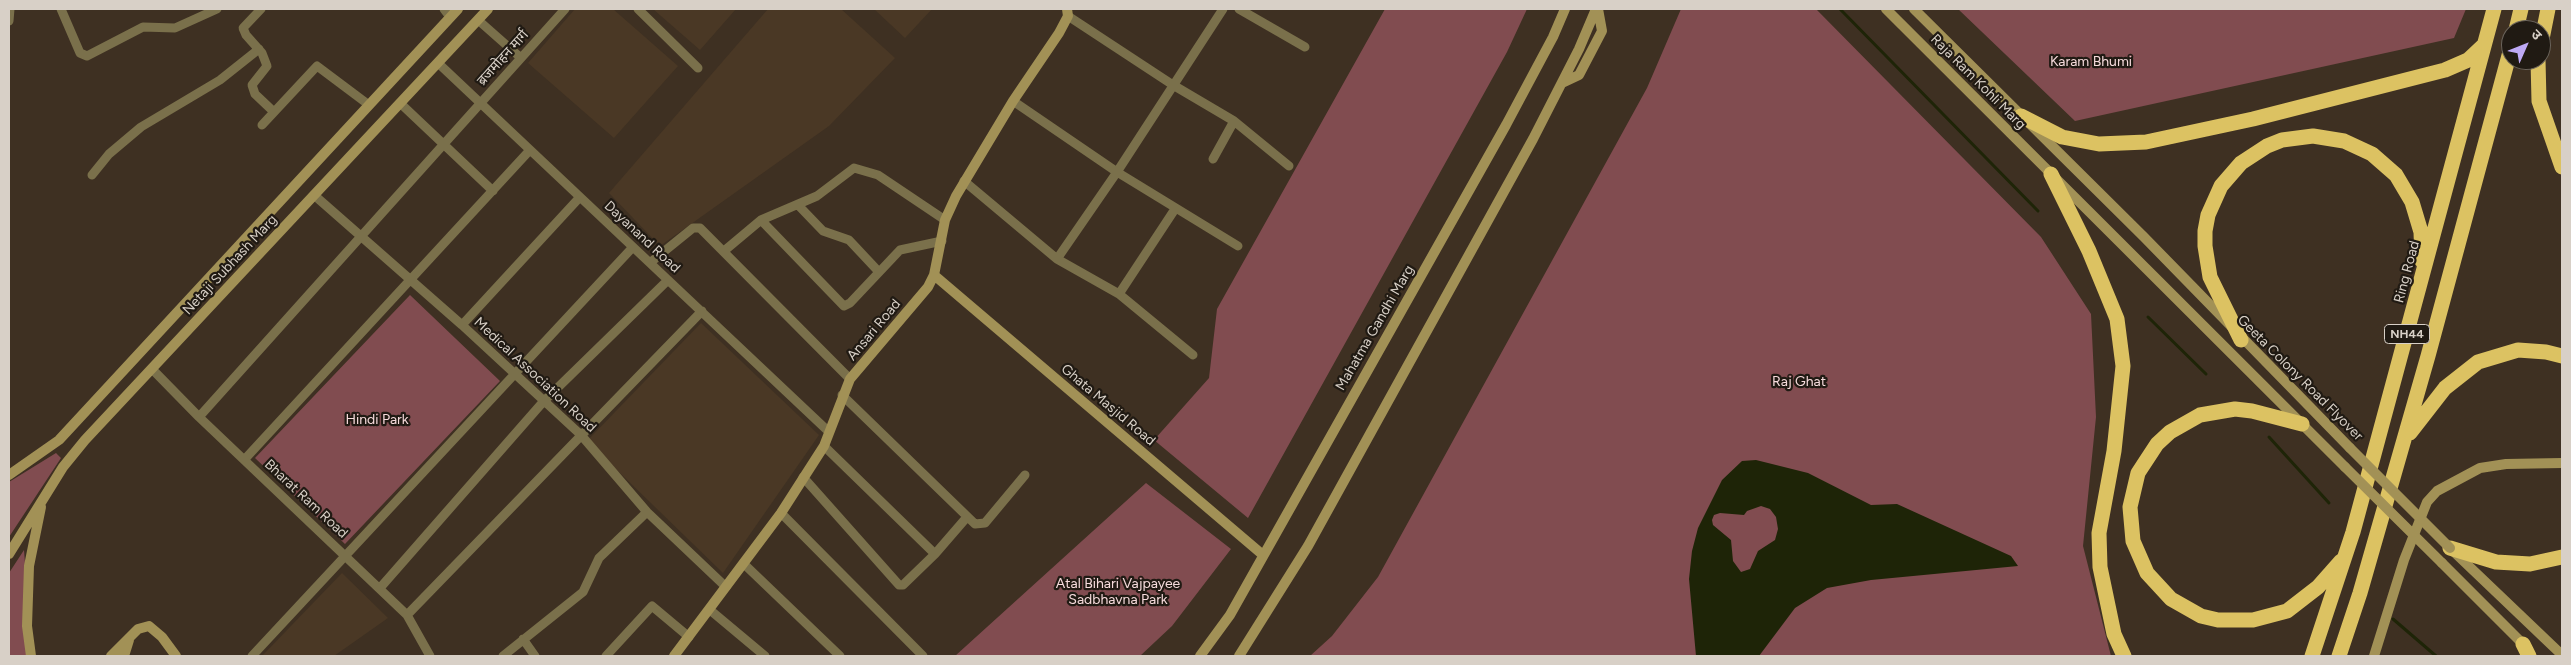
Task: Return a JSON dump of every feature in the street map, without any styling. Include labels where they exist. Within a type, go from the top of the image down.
[{"type":"highway","name":"Ring Road","points":[[2312,656],[2345,556],[2423,276],[2494,9]]},
{"type":"highway","points":[[2021,116],[2062,137],[2099,144],[2146,142],[2254,119],[2445,70],[2468,60],[2484,45]]},
{"type":"highway","name":"NH44","points":[[2339,656],[2360,593],[2404,442],[2505,70]]},
{"type":"highway","points":[[2538,70],[2540,100],[2562,167]]},
{"type":"highway","points":[[2241,340],[2213,284],[2206,262],[2205,246],[2208,215],[2214,200],[2226,180],[2241,163],[2254,153],[2282,140],[2298,137],[2329,137],[2344,141],[2372,154],[2390,169],[2405,188],[2418,217],[2423,276]]},
{"type":"highway","points":[[2051,174],[2089,252],[2117,319],[2123,366],[2114,451],[2099,534],[2100,567],[2114,634],[2124,656]]},
{"type":"highway","points":[[2404,442],[2432,402],[2455,378],[2491,356],[2518,350],[2546,352],[2562,356]]},
{"type":"highway","points":[[2302,424],[2252,410],[2235,409],[2209,413],[2184,422],[2157,444],[2146,458],[2138,473],[2130,507],[2133,542],[2143,566],[2158,587],[2185,609],[2210,618],[2236,622],[2271,617],[2287,612],[2302,602],[2345,556]]},
{"type":"highway","points":[[2450,548],[2496,562],[2530,564],[2562,557]]},
{"type":"main road","name":"Netaji Subhash Marg","points":[[9,475],[59,440],[369,105],[447,13],[458,9]]},
{"type":"main road","name":"Netaji Subhash Marg","points":[[9,554],[63,467],[85,440],[488,9]]},
{"type":"main road","name":"Mahatma Gandhi Marg","points":[[1200,656],[1230,615],[1506,125],[1553,37],[1565,9]]},
{"type":"main road","points":[[1239,656],[1308,546],[1562,83],[1597,9]]},
{"type":"main road","points":[[1562,83],[1579,75],[1602,31],[1597,9]]},
{"type":"main road","name":"Raja Ram Kohli Marg","points":[[1886,9],[2051,174]]},
{"type":"main road","name":"Raja Ram Kohli Marg","points":[[1914,9],[2021,116]]},
{"type":"main road","name":"Ansari Road","points":[[679,654],[689,636],[780,513],[824,446],[828,430],[850,379],[920,298],[934,275],[945,220],[964,182],[1013,101],[1059,33],[1067,12]]},
{"type":"main road","name":"Geeta Colony Road Flyover","points":[[2021,116],[2144,238],[2241,340],[2450,548],[2562,656]]},
{"type":"main road","points":[[2051,174],[2526,650],[2535,656]]},
{"type":"main road","name":"Ghata Masjid Road","points":[[934,275],[1263,555]]},
{"type":"main road","points":[[2374,656],[2404,560],[2426,502],[2437,491],[2480,468],[2506,464],[2562,463]]},
{"type":"main road","points":[[31,656],[27,626],[30,566],[41,504]]},
{"type":"main road","points":[[110,656],[129,640],[138,629],[149,626],[162,638],[176,656]]},
{"type":"main road","points":[[124,656],[129,640]]},
{"type":"street","points":[[9,21],[10,9]]},
{"type":"street","points":[[61,9],[80,53],[87,56],[143,27],[175,28],[217,9]]},
{"type":"street","points":[[262,9],[243,28],[246,35],[259,49],[267,66],[252,85],[255,94],[274,112]]},
{"type":"street","name":"ब्रजमोहन मार्ग","points":[[199,417],[565,9]]},
{"type":"street","points":[[638,9],[698,68]]},
{"type":"street","points":[[1057,259],[1117,172],[1223,9]]},
{"type":"street","points":[[1240,9],[1305,47]]},
{"type":"street","points":[[1067,12],[1173,85],[1234,121],[1289,166]]},
{"type":"street","points":[[478,20],[521,58]]},
{"type":"street","points":[[92,174],[109,154],[141,127],[220,80],[259,49]]},
{"type":"street","name":"Dayanand Road","points":[[438,63],[828,430]]},
{"type":"street","points":[[262,125],[317,66],[369,105]]},
{"type":"street","points":[[1013,101],[1117,172],[1238,246]]},
{"type":"street","points":[[400,104],[493,191]]},
{"type":"street","points":[[1213,159],[1234,121]]},
{"type":"street","points":[[244,460],[530,150]]},
{"type":"street","points":[[724,251],[762,220],[817,196],[850,170],[859,168],[878,175],[945,220]]},
{"type":"street","points":[[964,182],[1057,259],[1119,294],[1193,354]]},
{"type":"street","name":"Medical Association Road","points":[[314,195],[516,373],[543,402],[581,435],[647,512],[726,587]]},
{"type":"street","points":[[462,325],[580,197]]},
{"type":"street","points":[[798,204],[823,231],[849,240],[879,272]]},
{"type":"street","points":[[1119,294],[1176,209]]},
{"type":"street","points":[[762,220],[844,306],[850,303],[900,250],[942,241]]},
{"type":"street","points":[[651,262],[696,227],[724,251],[850,379]]},
{"type":"street","points":[[252,656],[633,246]]},
{"type":"street","points":[[380,588],[543,402],[668,280]]},
{"type":"street","points":[[406,615],[702,312]]},
{"type":"street","name":"Bharat Ram Road","points":[[152,369],[199,417],[380,588],[406,615],[430,656]]},
{"type":"street","points":[[842,395],[975,524],[984,523],[1025,475]]},
{"type":"street","points":[[824,446],[935,554]]},
{"type":"street","points":[[803,477],[899,585],[903,585],[935,554],[967,517]]},
{"type":"street","points":[[502,656],[583,592],[599,558],[647,512]]},
{"type":"street","points":[[780,513],[923,656]]},
{"type":"street","points":[[744,564],[840,656]]},
{"type":"street","points":[[606,656],[652,606],[689,636]]},
{"type":"street","points":[[710,610],[765,656]]},
{"type":"street","points":[[523,639],[535,656]]},
{"type":"shaded area","points":[[575,9],[613,9],[678,66],[614,138],[528,63]]},
{"type":"shaded area","points":[[653,9],[736,9],[700,50]]},
{"type":"shaded area","points":[[768,9],[841,9],[895,58],[829,126],[660,246],[609,193]]},
{"type":"shaded area","points":[[874,9],[932,9],[905,38]]},
{"type":"shaded area","points":[[701,323],[819,435],[723,573],[587,441]]},
{"type":"shaded area","points":[[1756,460],[1808,473],[1871,505],[1897,504],[2011,556],[2018,566],[1871,580],[1827,588],[1795,608],[1759,656],[1696,656],[1689,579],[1692,551],[1698,528],[1722,480],[1742,461]],"holes":[[[1761,506],[1770,509],[1776,517],[1778,529],[1775,540],[1758,551],[1750,569],[1741,572],[1733,561],[1731,540],[1713,525],[1714,515],[1720,513],[1744,515],[1747,511]]]},
{"type":"shaded area","points":[[342,573],[388,618],[334,656],[262,656]]},
{"type":"green space","points":[[1385,9],[1527,9],[1507,52],[1248,518],[1154,440],[1209,378],[1217,309]]},
{"type":"green space","name":"Raj Ghat","points":[[1681,9],[1816,9],[2041,237],[2091,314],[2096,417],[2083,546],[2111,656],[1310,656],[1332,636],[1378,577],[1647,88]]},
{"type":"green space","name":"Karam Bhumi","points":[[1958,9],[2466,9],[2454,38],[2075,121]]},
{"type":"green space","name":"Hindi Park","points":[[410,295],[500,381],[345,544],[255,458]]},
{"type":"green space","points":[[56,453],[61,458],[9,537],[9,482]]},
{"type":"green space","name":"Atal Bihari Vajpayee Sadbhavna Park","points":[[1146,483],[1231,549],[1172,626],[1140,656],[955,656]]},
{"type":"green space","points":[[24,550],[32,656],[9,656],[9,573]]},
{"type":"waterway","points":[[1840,9],[2038,211]]},
{"type":"waterway","points":[[2148,317],[2206,374]]},
{"type":"waterway","points":[[2269,437],[2329,503]]},
{"type":"waterway","points":[[2393,619],[2436,656]]}]
